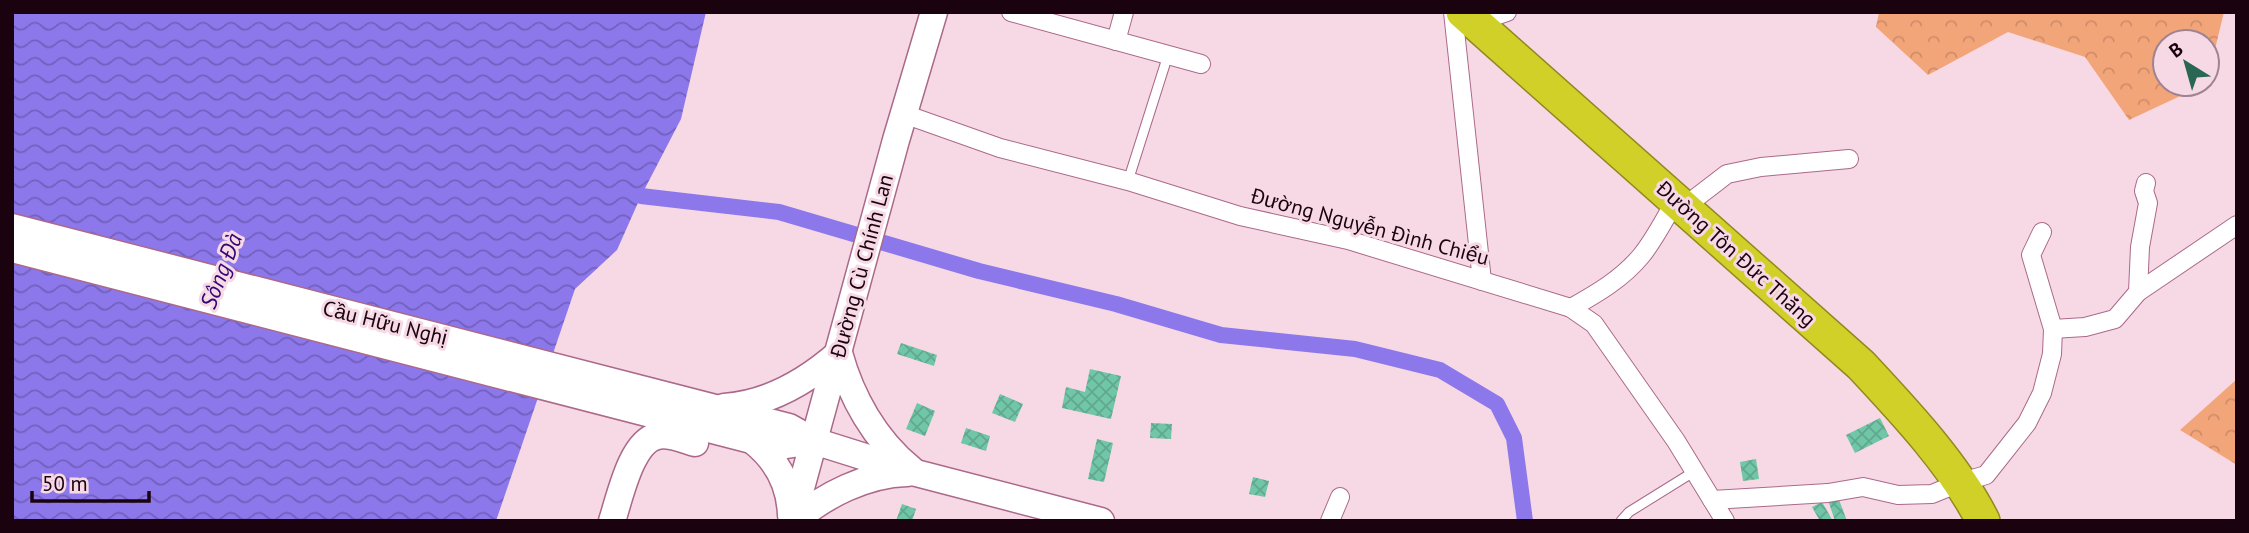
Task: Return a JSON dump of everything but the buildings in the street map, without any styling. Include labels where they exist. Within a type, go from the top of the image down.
[{"type":"highway","name":"Đường Tôn Đức Thắng","points":[[1463,16],[1680,203],[1861,365],[1908,415],[1959,482],[1983,521]]},
{"type":"main road","name":"Đường Cù Chính Lan","points":[[793,521],[934,12]]},
{"type":"main road","name":"Cầu Hữu Nghị","points":[[12,227],[760,419]]},
{"type":"main road","name":"Cầu Hữu Nghị","points":[[12,249],[760,419]]},
{"type":"main road","points":[[760,419],[803,380],[839,353],[851,389],[868,420],[890,449],[916,472]]},
{"type":"main road","points":[[760,419],[780,446],[814,441],[916,472],[1101,521]]},
{"type":"main road","points":[[760,419],[788,492],[793,521],[818,503],[853,486],[890,475],[916,472]]},
{"type":"main road","points":[[612,521],[635,455],[642,444],[659,435],[775,463]]},
{"type":"street","points":[[1011,12],[1201,64]]},
{"type":"street","points":[[1116,41],[1124,12]]},
{"type":"street","points":[[1482,281],[1463,16],[1507,12]]},
{"type":"street","name":"Đường Nguyễn Đình Chiểu","points":[[904,114],[1000,148],[1128,181],[1240,216],[1348,240],[1571,308],[1594,324],[1676,441],[1725,521]]},
{"type":"street","points":[[1571,308],[1624,274],[1642,256],[1680,203],[1727,174],[1761,166],[1849,159]]},
{"type":"street","points":[[2138,292],[2140,247],[2148,203],[2144,191],[2146,183]]},
{"type":"street","points":[[2053,329],[2085,327],[2115,319],[2138,292],[2237,225]]},
{"type":"street","points":[[1713,500],[1828,493],[1863,487],[1898,495],[1932,494],[1959,482],[1986,475],[2027,422],[2042,393],[2052,354],[2053,329],[2031,256],[2042,232]]},
{"type":"street","points":[[1330,521],[1340,497]]},
{"type":"lane","points":[[1128,181],[1168,55]]},
{"type":"lane","points":[[1621,521],[1629,512],[1695,471]]},
{"type":"green space","points":[[1879,12],[2224,12],[2220,28],[2151,28],[2151,98],[2176,98],[2129,120],[2085,57],[2008,32],[1928,75],[1876,27]]},
{"type":"green space","points":[[2237,379],[2237,465],[2180,430]]},
{"type":"water","name":"Sông Đà","points":[[12,12],[706,12],[681,119],[641,196],[617,250],[575,289],[496,521],[12,521]]},
{"type":"waterway","points":[[641,196],[779,212],[979,271],[1116,304],[1221,335],[1355,349],[1440,370],[1497,404],[1514,438],[1525,521]]}]
